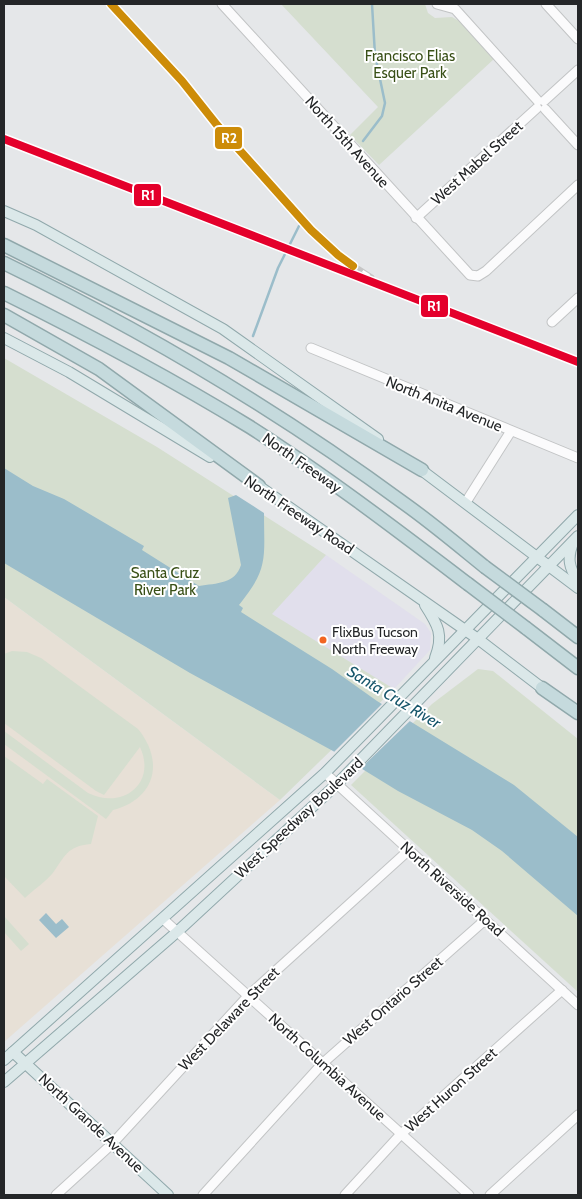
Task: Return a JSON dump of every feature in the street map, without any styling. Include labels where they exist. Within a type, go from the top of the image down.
[{"type":"highway","points":[[4,245],[229,358],[422,470]]},
{"type":"highway","name":"North Freeway","points":[[4,263],[176,353],[264,407],[406,504],[485,567],[578,637]]},
{"type":"highway","name":"North Freeway","points":[[4,293],[86,333],[250,428],[387,522],[578,668]]},
{"type":"highway","points":[[4,315],[99,368],[260,486]]},
{"type":"highway","points":[[542,688],[578,713]]},
{"type":"main road","points":[[4,211],[36,225],[223,329],[466,502],[578,588]]},
{"type":"main road","name":"North Freeway Road","points":[[4,338],[69,372],[260,486],[478,639],[578,717]]},
{"type":"main road","name":"West Speedway Boulevard","points":[[4,1060],[335,764],[578,515]]},
{"type":"main road","points":[[576,538],[569,561],[572,572],[578,581]]},
{"type":"main road","name":"West Speedway Boulevard","points":[[4,1082],[177,932],[337,784],[576,538]]},
{"type":"main road","points":[[420,598],[435,620],[440,636],[440,646],[434,662]]},
{"type":"main road","name":"North Grande Avenue","points":[[13,1052],[168,1195]]},
{"type":"street","name":"North 15th Avenue","points":[[222,4],[466,273],[474,276],[486,271],[578,185]]},
{"type":"street","points":[[437,4],[455,9],[578,145]]},
{"type":"street","points":[[546,4],[578,40]]},
{"type":"street","name":"West Mabel Street","points":[[416,218],[578,70]]},
{"type":"street","points":[[552,322],[578,298]]},
{"type":"street","name":"North Anita Avenue","points":[[310,348],[578,458]]},
{"type":"street","points":[[466,502],[511,431]]},
{"type":"street","name":"North Riverside Road","points":[[325,773],[578,1005]]},
{"type":"street","name":"West Delaware Street","points":[[56,1195],[112,1144],[249,994],[409,850]]},
{"type":"street","name":"North Columbia Avenue","points":[[163,919],[249,994],[469,1195]]},
{"type":"street","name":"West Ontario Street","points":[[203,1195],[323,1063],[485,920]]},
{"type":"street","name":"West Huron Street","points":[[344,1195],[401,1134],[562,990]]},
{"type":"street","points":[[490,1195],[578,1115]]},
{"type":"shaded area","points":[[326,555],[425,624],[431,633],[430,650],[394,689],[271,614]]},
{"type":"shaded area","points":[[4,597],[280,800],[4,1042]]},
{"type":"green space","name":"Francisco Elias Esquer Park","points":[[281,4],[425,4],[428,13],[435,18],[452,17],[459,21],[494,59],[379,165],[350,135],[378,107]]},
{"type":"green space","name":"Santa Cruz River Park","points":[[4,358],[157,447],[326,555],[272,614],[394,689],[280,800],[4,597]]},
{"type":"green space","points":[[12,651],[27,652],[41,658],[138,729],[151,754],[153,766],[151,778],[146,788],[138,797],[127,805],[113,810],[106,819],[4,744],[4,731],[88,793],[101,797],[113,798],[124,796],[140,782],[144,772],[144,760],[140,747],[104,795],[4,723],[4,654]]},
{"type":"green space","points":[[478,669],[493,671],[578,739],[578,992],[351,785],[432,704]]},
{"type":"green space","points":[[4,756],[43,784],[47,779],[98,816],[91,844],[76,847],[67,853],[52,874],[25,898],[4,876]]},
{"type":"green space","points":[[4,916],[29,944],[21,951],[4,932]]},
{"type":"water","name":"Santa Cruz River","points":[[4,468],[33,486],[64,499],[144,546],[142,550],[199,586],[230,579],[241,565],[228,498],[236,495],[264,513],[263,562],[256,581],[239,605],[243,608],[241,612],[332,669],[377,701],[514,785],[578,837],[578,916],[502,851],[472,830],[398,791],[333,751],[190,673],[4,563]]},
{"type":"water","points":[[46,913],[56,924],[62,919],[69,927],[56,938],[39,920]]},
{"type":"pier","points":[[384,702],[412,719],[360,769],[333,753]]},
{"type":"waterway","points":[[363,141],[382,116],[385,103],[375,55],[372,4]]},
{"type":"waterway","points":[[253,336],[278,268],[299,226]]},
{"type":"railway","points":[[111,4],[182,81],[217,125],[311,230],[338,255],[372,277]]},
{"type":"railway","points":[[4,139],[578,362]]},
{"type":"transit line","name":"R2","points":[[111,4],[182,81],[217,125],[311,230],[353,266]]},
{"type":"transit line","name":"R1","points":[[4,139],[578,362]]},
{"type":"place","name":"FlixBus Tucson North Freeway","points":[[323,640]]}]
